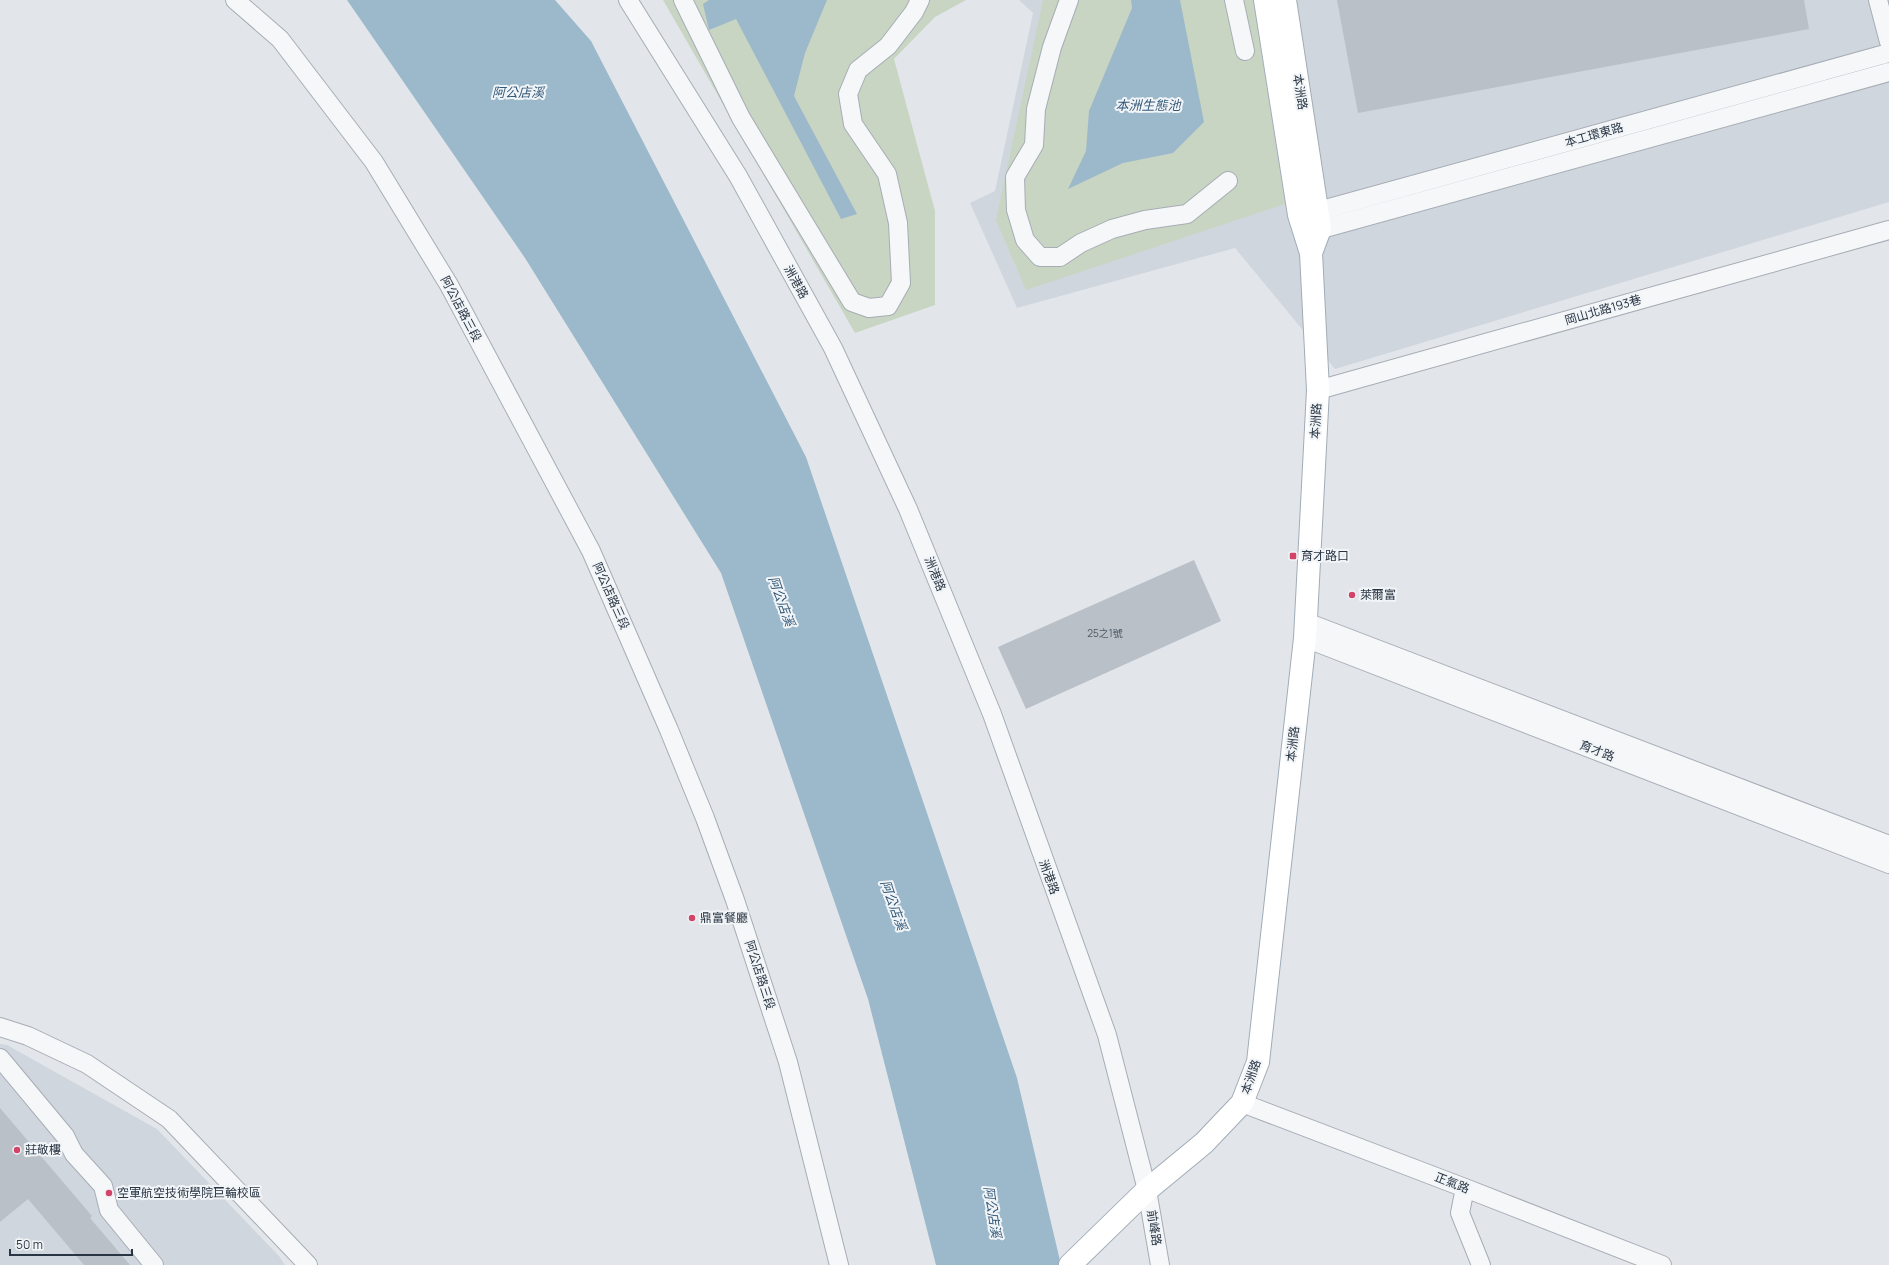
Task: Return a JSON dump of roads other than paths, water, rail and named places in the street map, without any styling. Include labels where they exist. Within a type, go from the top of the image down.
[{"type":"main road","name":"本洲路","points":[[1265,0],[1311,229]]},
{"type":"main road","name":"本洲路","points":[[1070,1265],[1147,1190],[1204,1143],[1242,1103],[1258,1062],[1306,630],[1318,390],[1311,229],[1285,0]]},
{"type":"street","name":"阿公店路三段","points":[[235,0],[280,39],[374,162],[449,285],[592,551],[669,730],[705,818],[735,900],[788,1062],[839,1265]]},
{"type":"street","name":"洲港路","points":[[628,0],[738,176],[833,348],[908,509],[992,714],[1107,1035],[1147,1190]]},
{"type":"street","points":[[683,0],[741,118],[852,302],[869,308],[888,306],[900,283],[898,223],[887,174],[853,124],[848,94],[858,70],[888,46],[914,12],[920,0]]},
{"type":"street","points":[[1069,0],[1052,47],[1036,110],[1034,145],[1016,177],[1016,210],[1025,240],[1040,257],[1060,257],[1081,243],[1112,229],[1145,220],[1187,214],[1228,180]]},
{"type":"street","points":[[1234,0],[1245,51]]},
{"type":"street","points":[[1878,0],[1889,42]]},
{"type":"street","name":"本工環東路","points":[[1311,229],[1889,53]]},
{"type":"street","name":"本工環東路","points":[[1311,229],[1889,72]]},
{"type":"street","name":"岡山北路193巷","points":[[1318,390],[1889,230]]},
{"type":"street","name":"育才路","points":[[1306,630],[1889,845]]},
{"type":"street","name":"育才路","points":[[1306,630],[1889,864]]},
{"type":"street","points":[[0,1027],[28,1036],[87,1064],[169,1119],[308,1265]]},
{"type":"street","points":[[0,1058],[65,1136],[74,1154],[103,1186],[109,1210],[154,1265]]},
{"type":"street","name":"正氣路","points":[[1242,1103],[1662,1265]]},
{"type":"street","points":[[1465,1188],[1460,1213],[1481,1265]]},
{"type":"street","name":"前峰路","points":[[1147,1190],[1160,1265]]},
{"type":"water","name":"阿公店溪","points":[[347,0],[555,0],[591,41],[806,457],[1017,1078],[1061,1265],[936,1265],[868,999],[721,573],[525,258]]},
{"type":"water","points":[[709,0],[827,0],[805,53],[794,96],[857,214],[841,219],[736,19],[709,30],[703,4]]},
{"type":"water","name":"本洲生態池","points":[[1131,0],[1180,0],[1204,122],[1173,153],[1123,163],[1068,189],[1086,151],[1089,111],[1132,8]]},
{"type":"place","name":"育才路口","points":[[1293,556]]},
{"type":"place","name":"萊爾富","points":[[1352,595]]},
{"type":"place","name":"鼎富餐廳","points":[[692,918]]},
{"type":"place","name":"莊敬樓","points":[[17,1150]]},
{"type":"place","name":"空軍航空技術學院巨輪校區","points":[[109,1193]]}]
